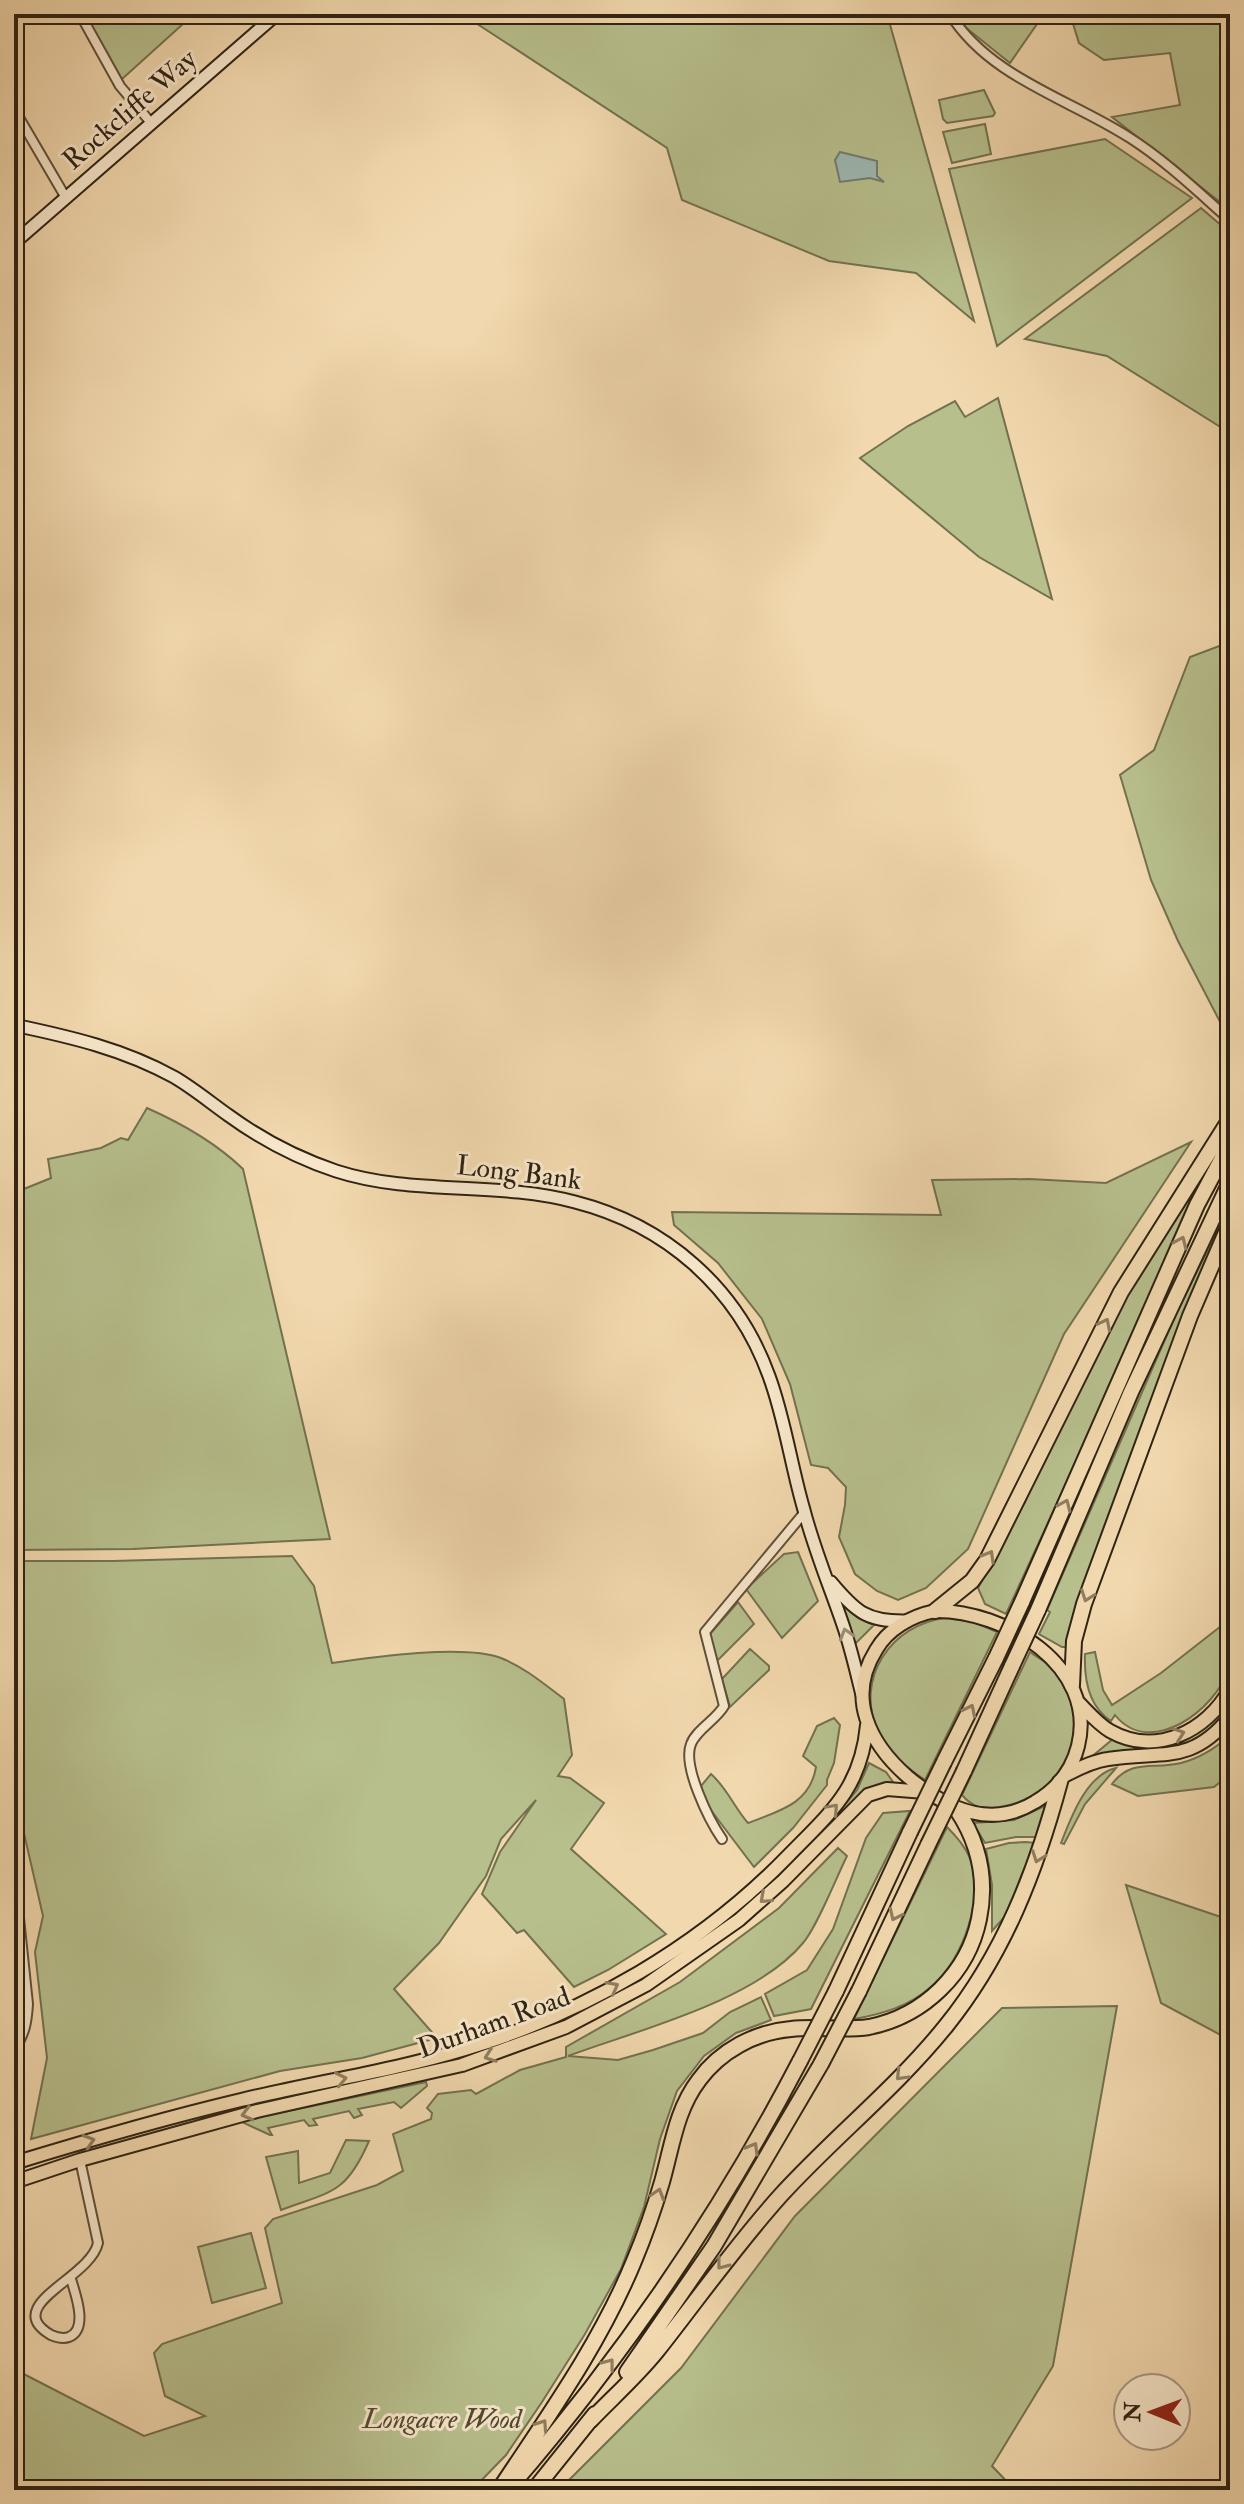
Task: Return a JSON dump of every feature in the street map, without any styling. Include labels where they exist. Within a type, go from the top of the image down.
[{"type":"highway","points":[[935,1611],[972,1581],[987,1560],[1121,1292],[1230,1119]]},
{"type":"highway","points":[[507,2490],[581,2401],[662,2292],[735,2178],[800,2061],[996,1658],[1197,1205],[1230,1143]]},
{"type":"highway","points":[[534,2490],[640,2355],[714,2246],[821,2064],[964,1771],[1038,1610],[1131,1392],[1230,1182]]},
{"type":"highway","points":[[1072,1685],[1074,1641],[1084,1604],[1190,1316],[1230,1223]]},
{"type":"highway","points":[[590,2421],[655,2354],[737,2245],[774,2203],[923,2052],[965,2001],[1018,1907],[1043,1844],[1063,1778]]},
{"type":"highway","points":[[499,2490],[573,2379],[620,2293],[655,2205],[682,2109],[708,2069],[746,2041],[777,2031],[869,2027],[901,2017],[936,1994],[963,1962],[976,1931],[982,1882],[973,1839],[957,1810]]},
{"type":"main road","name":"Rockcliffe Way","points":[[14,243],[277,14]]},
{"type":"main road","name":"Long Bank","points":[[14,1025],[121,1051],[176,1078],[259,1136],[336,1171],[388,1182],[554,1197],[622,1216],[660,1237],[692,1261],[719,1288],[757,1346],[770,1378],[804,1513],[851,1649],[862,1695]]},
{"type":"main road","name":"Long Bank","points":[[826,1575],[849,1603],[867,1617],[907,1621]]},
{"type":"main road","points":[[1063,1778],[1078,1744],[1081,1723],[1078,1702],[1072,1685],[1047,1654],[1016,1634],[976,1615],[935,1611],[907,1621],[886,1638],[870,1660],[862,1695],[867,1725],[876,1744],[925,1792],[957,1810],[992,1815],[1015,1811],[1036,1802],[1063,1778],[1104,1759],[1180,1753],[1204,1741],[1230,1717]]},
{"type":"main road","points":[[1078,1702],[1111,1732],[1145,1742],[1174,1738],[1196,1728],[1215,1710],[1230,1689]]},
{"type":"main road","name":"Durham Road","points":[[14,2163],[240,2100],[464,2049],[555,2016],[598,1995],[635,1975],[699,1932],[779,1866],[835,1806],[851,1784],[865,1749],[867,1725]]},
{"type":"main road","name":"Durham Road","points":[[14,2182],[80,2160],[257,2111],[380,2086],[462,2065],[566,2027],[646,1985],[739,1920],[783,1881],[868,1795],[887,1789],[925,1792]]},
{"type":"street","points":[[80,14],[120,86],[152,124]]},
{"type":"street","points":[[950,14],[975,45],[1055,99],[1098,118],[1133,140],[1230,220]]},
{"type":"street","points":[[14,109],[66,198]]},
{"type":"street","points":[[722,1839],[699,1796],[690,1753],[691,1742],[724,1706],[705,1632],[804,1513]]},
{"type":"street","points":[[14,1874],[28,2004],[26,2023],[14,2049]]},
{"type":"street","points":[[71,2279],[79,2326],[67,2338],[57,2338],[38,2327],[36,2307],[43,2298],[71,2279],[96,2252],[98,2243],[80,2160]]},
{"type":"green space","points":[[83,14],[194,14],[121,80]]},
{"type":"green space","points":[[462,14],[887,14],[974,321],[916,273],[829,261],[682,200],[667,148]]},
{"type":"green space","points":[[960,14],[1044,14],[1010,63],[965,27]]},
{"type":"green space","points":[[1070,14],[1230,14],[1230,210],[1112,117],[1180,105],[1170,53],[1104,60],[1079,43]]},
{"type":"green space","points":[[984,90],[995,113],[993,116],[947,123],[943,119],[939,100]]},
{"type":"green space","points":[[985,124],[991,154],[952,163],[943,132]]},
{"type":"green space","points":[[1105,139],[1192,198],[997,346],[949,169]]},
{"type":"green space","points":[[1201,208],[1230,233],[1230,433],[1107,356],[1025,339]]},
{"type":"green space","points":[[998,398],[1052,599],[979,557],[860,458],[908,426],[955,401],[965,417]]},
{"type":"green space","points":[[1230,642],[1230,1041],[1178,941],[1151,880],[1120,775],[1154,750],[1190,657]]},
{"type":"green space","points":[[147,1108],[198,1134],[243,1169],[330,1539],[133,1549],[14,1550],[14,1193],[51,1178],[48,1159],[101,1148],[121,1138],[128,1140]]},
{"type":"green space","points":[[1191,1142],[1064,1334],[968,1549],[926,1588],[898,1600],[877,1591],[855,1574],[839,1537],[846,1487],[828,1468],[811,1465],[790,1384],[762,1319],[718,1263],[674,1225],[672,1212],[941,1215],[932,1180],[1029,1179],[1106,1183]]},
{"type":"green space","points":[[1216,1157],[1006,1614],[985,1604],[978,1588],[1025,1502],[1050,1440],[1116,1311]]},
{"type":"green space","points":[[1217,1231],[1220,1234],[1066,1647],[1062,1647],[1039,1634],[1050,1612],[1047,1610],[1177,1312]]},
{"type":"green space","points":[[798,1552],[818,1601],[782,1638],[746,1589],[784,1554]]},
{"type":"green space","points":[[292,1556],[314,1586],[332,1663],[418,1653],[485,1654],[518,1666],[564,1699],[572,1755],[558,1776],[570,1778],[604,1803],[571,1849],[666,1934],[574,1987],[524,1930],[517,1933],[482,1894],[500,1852],[536,1800],[501,1839],[486,1876],[439,1943],[394,1989],[437,2038],[362,2058],[280,2071],[31,2139],[47,2058],[35,1952],[43,1916],[14,1790],[14,1561]]},
{"type":"green space","points":[[838,1594],[858,1618],[874,1625],[854,1644]]},
{"type":"green space","points":[[738,1602],[754,1624],[716,1662],[710,1634]]},
{"type":"green space","points":[[946,1618],[974,1622],[997,1632],[925,1780],[886,1746],[872,1711],[871,1692],[874,1674],[882,1657],[894,1643],[926,1622]]},
{"type":"green space","points":[[1230,1619],[1232,1650],[1222,1684],[1211,1699],[1180,1724],[1163,1731],[1146,1732],[1129,1727],[1115,1715],[1111,1721],[1098,1708],[1087,1682],[1085,1654],[1095,1652],[1103,1690],[1112,1705],[1161,1673]]},
{"type":"green space","points":[[750,1649],[769,1666],[769,1670],[730,1707],[722,1679]]},
{"type":"green space","points":[[1030,1652],[1053,1668],[1068,1692],[1074,1713],[1074,1735],[1068,1756],[1057,1774],[1042,1789],[1022,1801],[993,1808],[978,1807],[962,1795]]},
{"type":"green space","points":[[1230,1702],[1230,1707],[1205,1736],[1179,1749],[1089,1759],[1113,1739],[1148,1747],[1178,1743],[1205,1727]]},
{"type":"green space","points":[[834,1718],[840,1725],[827,1785],[793,1828],[754,1867],[707,1805],[701,1786],[711,1774],[748,1823],[782,1810],[800,1798],[813,1780],[816,1767],[803,1756],[817,1726]]},
{"type":"green space","points":[[1230,1735],[1230,1774],[1214,1787],[1138,1796],[1112,1784],[1135,1768],[1171,1765],[1195,1758]]},
{"type":"green space","points":[[869,1763],[886,1772],[893,1782],[873,1787],[837,1818],[836,1815],[857,1790]]},
{"type":"green space","points":[[1116,1768],[1085,1804],[1064,1844],[1061,1843],[1088,1788],[1105,1772]]},
{"type":"green space","points":[[1047,1805],[1038,1837],[1016,1837],[985,1843],[973,1823],[1014,1820]]},
{"type":"green space","points":[[910,1811],[811,2009],[774,2016],[765,1994],[807,1970],[833,1929],[866,1838],[883,1813]]},
{"type":"green space","points":[[947,1827],[967,1852],[973,1872],[973,1908],[962,1943],[943,1974],[924,1993],[896,2008],[854,2019]]},
{"type":"green space","points":[[1036,1843],[1008,1913],[992,1931],[992,1885],[986,1849]]},
{"type":"green space","name":"Longacre Wood","points":[[838,1848],[847,1856],[820,1914],[803,1943],[782,1963],[756,1981],[694,2012],[568,2056],[618,2060],[653,2050],[703,2033],[730,2012],[761,1997],[771,2020],[736,2033],[704,2056],[677,2091],[660,2139],[644,2207],[621,2269],[542,2402],[506,2455],[472,2490],[14,2490],[14,2369],[144,2436],[205,2416],[165,2396],[154,2353],[162,2344],[282,2303],[265,2228],[273,2219],[377,2185],[403,2171],[393,2134],[431,2119],[432,2113],[427,2108],[438,2094],[471,2090],[476,2094],[520,2070],[566,2057],[566,2047],[680,1982],[779,1908]]},
{"type":"green space","points":[[1126,1885],[1230,1920],[1230,2040],[1161,2003]]},
{"type":"green space","points":[[1117,2006],[1053,2366],[992,2466],[1015,2490],[559,2490],[681,2368],[795,2216],[1002,2008]]},
{"type":"green space","points":[[426,2082],[427,2086],[401,2108],[394,2102],[358,2109],[362,2115],[354,2118],[349,2111],[313,2119],[317,2125],[309,2126],[304,2120],[268,2128],[272,2135],[244,2123],[245,2120]]},
{"type":"green space","points":[[346,2140],[369,2141],[344,2181],[325,2194],[281,2210],[266,2157],[298,2151],[299,2183],[330,2173]]},
{"type":"green space","points":[[251,2233],[266,2288],[212,2303],[198,2247]]},
{"type":"water","points":[[840,152],[877,161],[877,176],[884,182],[870,178],[840,182],[835,160]]}]
